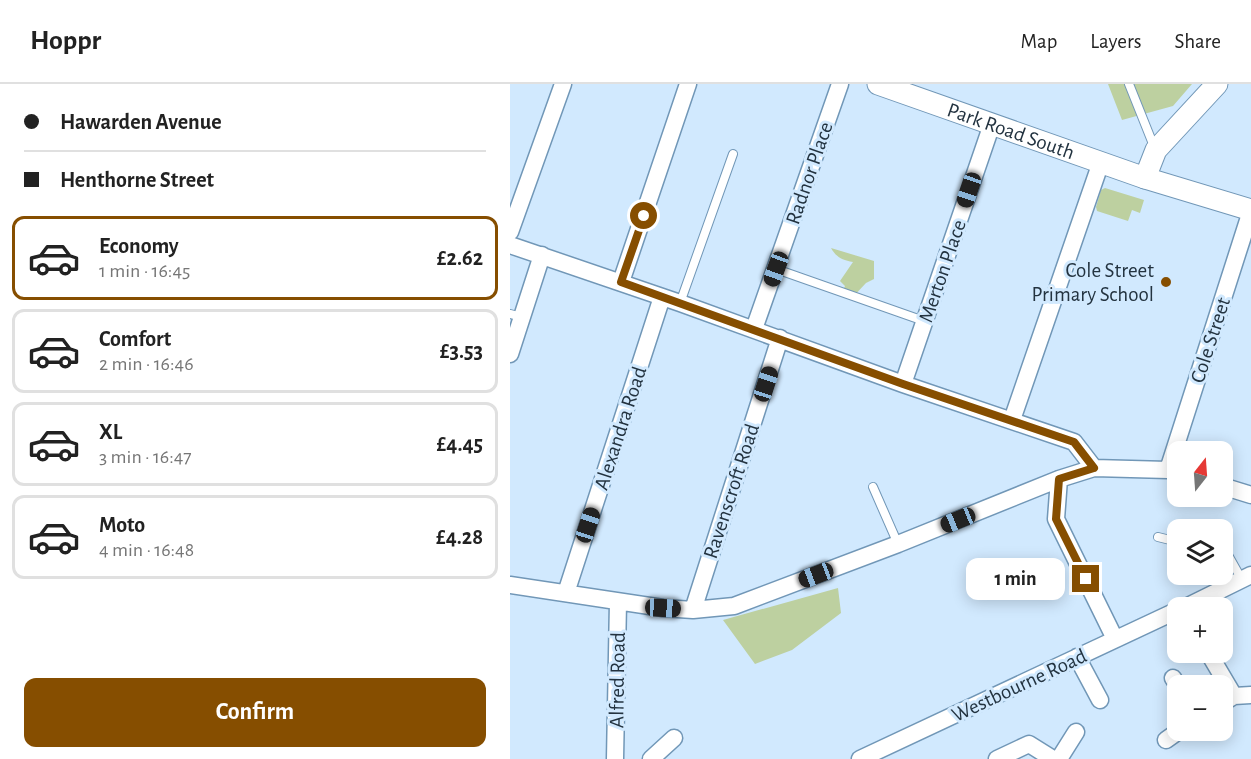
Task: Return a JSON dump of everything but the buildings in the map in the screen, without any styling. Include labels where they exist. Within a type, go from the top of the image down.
[{"type":"street","points":[[510,232],[563,84]]},
{"type":"street","points":[[621,282],[688,84]]},
{"type":"street","name":"Radnor Place","points":[[754,329],[840,84]]},
{"type":"street","name":"Park Road South","points":[[878,84],[1145,178],[1251,211]]},
{"type":"street","points":[[1145,178],[1156,150],[1217,84]]},
{"type":"street","name":"Merton Place","points":[[903,384],[992,124]]},
{"type":"street","points":[[1012,420],[1101,162]]},
{"type":"street","name":"Cole Street","points":[[1182,441],[1251,211]]},
{"type":"street","points":[[510,245],[1074,442],[1094,468]]},
{"type":"street","points":[[510,354],[516,315],[542,255]]},
{"type":"street","name":"Alexandra Road","points":[[566,593],[662,297]]},
{"type":"street","name":"Ravenscroft Road","points":[[693,610],[780,338]]},
{"type":"street","points":[[510,585],[618,602],[693,610],[734,606],[898,544],[1059,479],[1094,468],[1167,471]]},
{"type":"street","points":[[1059,479],[1056,519],[1115,639]]},
{"type":"street","points":[[1233,489],[1251,495]]},
{"type":"street","points":[[1207,597],[1247,578]]},
{"type":"street","name":"Alfred Road","points":[[615,759],[618,602]]},
{"type":"street","name":"Westbourne Road","points":[[860,759],[1167,615]]},
{"type":"street","points":[[1077,657],[1100,700]]},
{"type":"street","points":[[1215,663],[1236,698]]},
{"type":"street","points":[[1059,759],[1076,732]]},
{"type":"street","points":[[651,759],[674,738]]},
{"type":"street","points":[[997,759],[1029,744],[1053,759]]},
{"type":"lane","points":[[1129,84],[1156,150]]},
{"type":"lane","points":[[680,303],[733,154]]},
{"type":"lane","points":[[776,269],[924,321]]},
{"type":"lane","points":[[873,487],[898,544]]},
{"type":"lane","points":[[1158,537],[1167,539]]},
{"type":"lane","points":[[1233,561],[1247,578]]},
{"type":"green space","points":[[1108,84],[1192,84],[1173,106],[1122,120]]},
{"type":"green space","points":[[1105,188],[1144,200],[1140,213],[1132,210],[1128,221],[1097,211],[1101,190]]},
{"type":"green space","points":[[831,248],[874,261],[874,279],[866,283],[851,299],[841,295],[845,286],[840,281],[853,262],[840,258]]},
{"type":"green space","points":[[838,588],[841,613],[792,650],[755,664],[723,620]]},
{"type":"place","name":"Cole Street Primary School","points":[[1166,282]]},
{"type":"route","points":[[644,216],[621,282],[903,384],[1074,442],[1094,468],[1059,479],[1056,519],[1086,579]]}]
